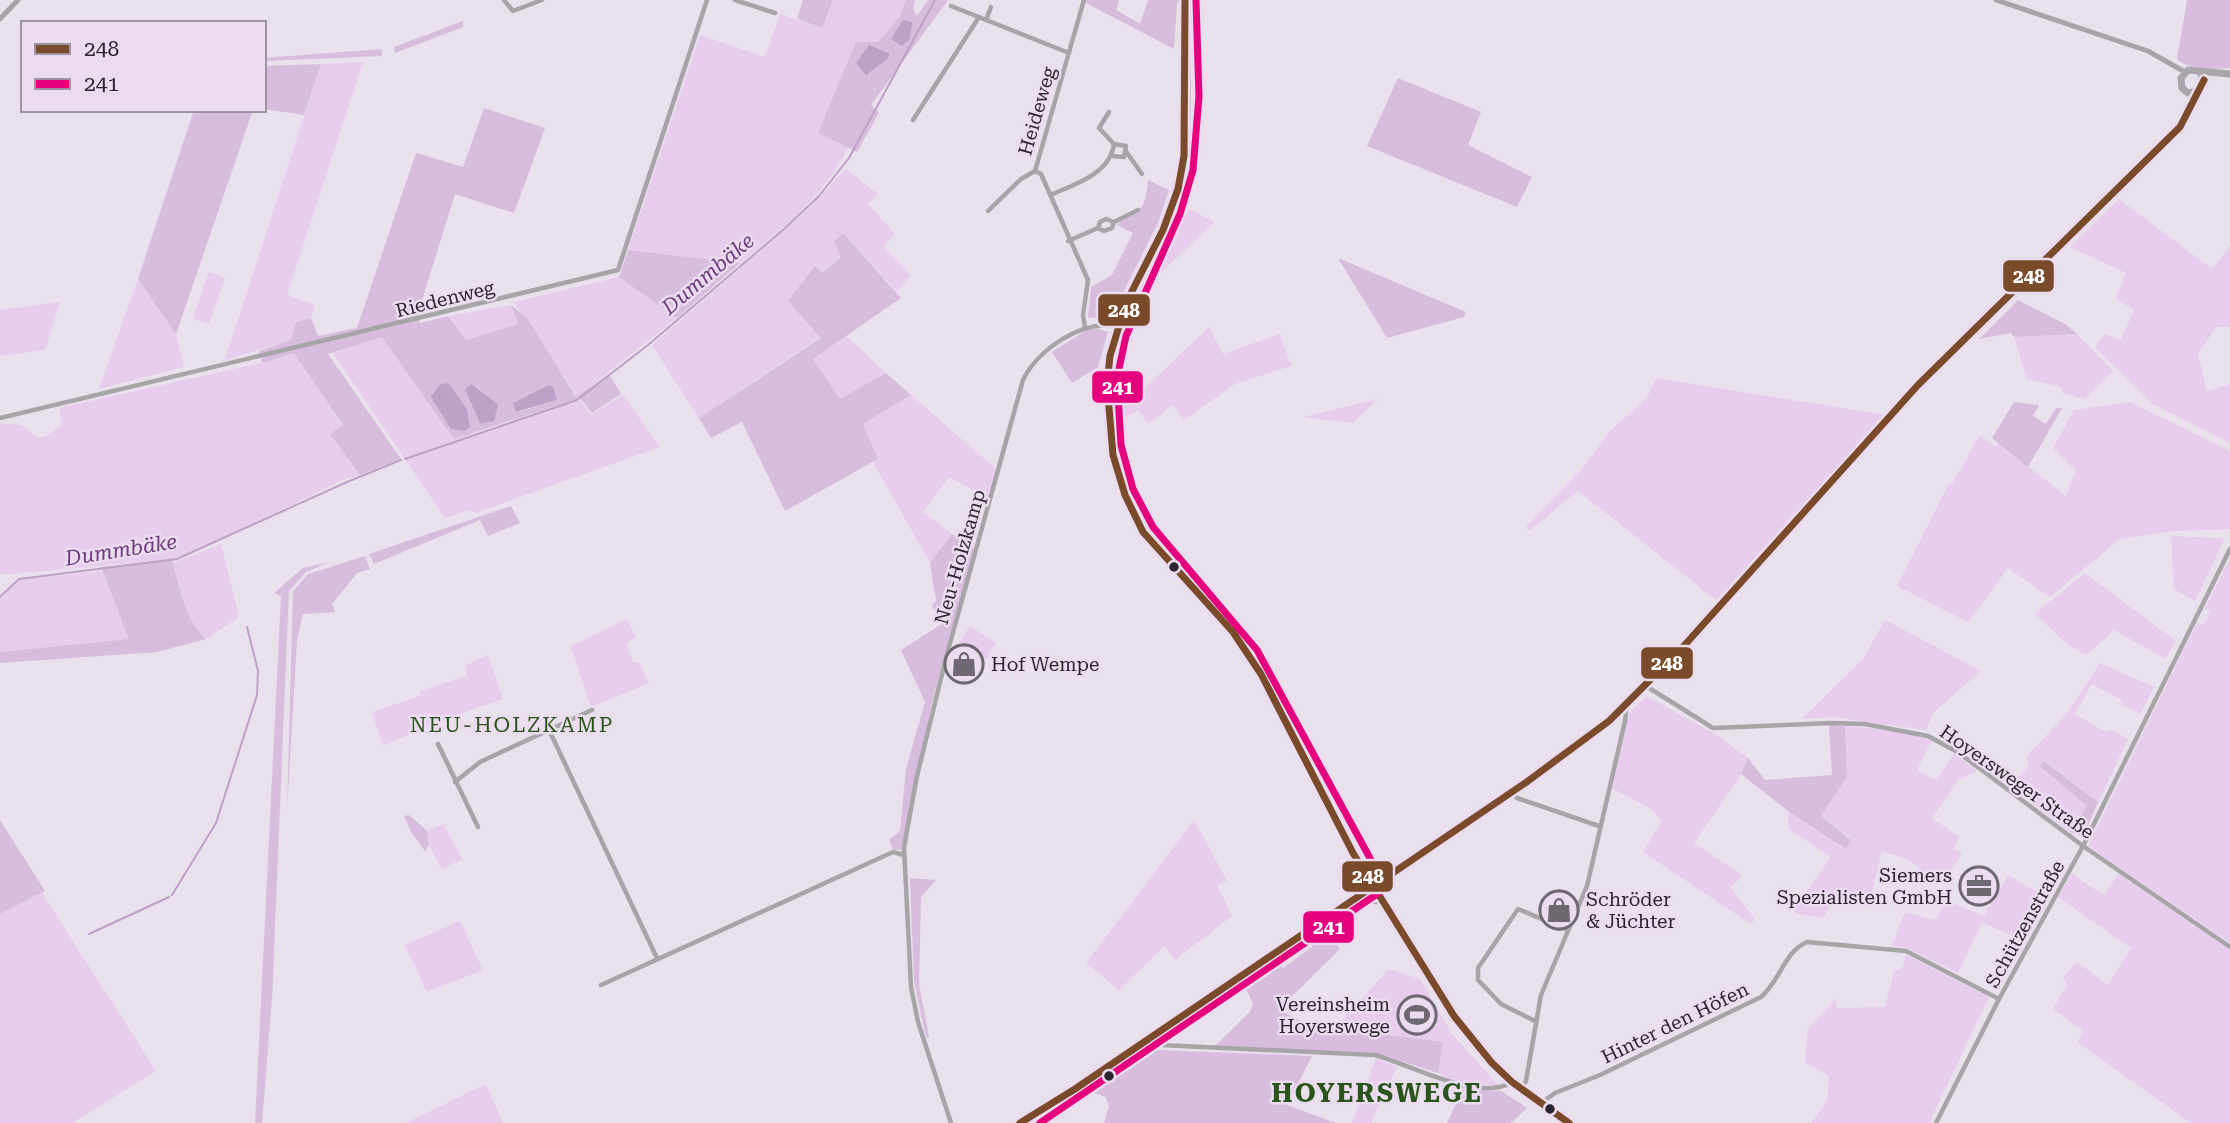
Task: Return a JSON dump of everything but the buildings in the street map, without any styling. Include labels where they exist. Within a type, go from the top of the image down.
[{"type":"main road","points":[[2192,93],[2182,88],[2183,75],[2193,70],[2202,77]]},
{"type":"main road","points":[[2202,77],[2217,73],[2230,74]]},
{"type":"main road","points":[[2192,93],[2202,88],[2202,77]]},
{"type":"main road","points":[[1020,1123],[1512,792],[1622,708],[1646,686],[1918,385],[2180,127],[2190,110],[2192,93]]},
{"type":"main road","points":[[1362,868],[1390,873]]},
{"type":"main road","points":[[1372,885],[1380,902],[1454,1016],[1511,1082],[1569,1123]]},
{"type":"main road","points":[[1355,897],[1380,902]]},
{"type":"street","points":[[0,19],[18,0]]},
{"type":"street","points":[[504,0],[513,11],[542,0]]},
{"type":"street","name":"Riedenweg","points":[[0,418],[618,270],[707,0]]},
{"type":"street","points":[[735,0],[775,13]]},
{"type":"street","name":"Heideweg","points":[[988,211],[1021,179],[1035,171],[1084,0]]},
{"type":"street","points":[[1185,0],[1184,156],[1178,189],[1117,327],[1107,384],[1107,415],[1113,455],[1125,495],[1143,532],[1233,632],[1261,674],[1372,885]]},
{"type":"street","points":[[1996,0],[2148,51],[2169,62],[2183,75]]},
{"type":"street","points":[[951,6],[1069,53]]},
{"type":"street","points":[[986,20],[991,7]]},
{"type":"street","points":[[913,120],[979,17]]},
{"type":"street","points":[[1109,113],[1099,128],[1114,144],[1125,146],[1142,174]]},
{"type":"street","points":[[1050,195],[1086,181],[1112,156],[1114,144]]},
{"type":"street","points":[[1112,156],[1124,157],[1125,150]]},
{"type":"street","points":[[1035,171],[1041,174],[1068,241],[1088,280],[1083,315],[1085,327],[1099,324],[1117,327]]},
{"type":"street","points":[[1068,241],[1098,228],[1104,231],[1112,228],[1114,222],[1138,210]]},
{"type":"street","name":"Neu-Holzkamp","points":[[951,1123],[913,999],[905,856],[907,823],[937,695],[1019,391],[1029,368],[1037,360],[1085,327]]},
{"type":"street","name":"Schützenstraße","points":[[1936,1123],[1999,999],[2083,846],[2230,549]]},
{"type":"street","name":"Hoyersweger Straße","points":[[1646,686],[1713,728],[1865,724],[1928,736],[1959,753],[2083,846],[2230,947]]},
{"type":"street","points":[[1521,1089],[1526,1081],[1541,995],[1587,886],[1625,721],[1626,712],[1622,708]]},
{"type":"street","points":[[455,782],[480,762],[550,732],[592,710]]},
{"type":"street","points":[[550,732],[657,958]]},
{"type":"street","points":[[438,744],[478,827]]},
{"type":"street","points":[[1512,792],[1517,798],[1599,826]]},
{"type":"street","points":[[601,985],[893,852],[905,856]]},
{"type":"street","points":[[1535,1021],[1501,1004],[1478,980],[1478,968],[1518,909],[1568,930]]},
{"type":"street","name":"Hinter den Höfen","points":[[1541,1103],[1555,1093],[1600,1075],[1761,997],[1769,990],[1795,947],[1807,942],[1906,951],[1999,999]]},
{"type":"street","points":[[1148,1038],[1160,1045],[1375,1055],[1406,1063],[1462,1087],[1497,1088],[1511,1082]]},
{"type":"shaded area","points":[[803,0],[833,0],[822,28],[797,19]]},
{"type":"shaded area","points":[[833,0],[906,0],[899,18],[878,42],[818,133],[848,147],[815,197],[740,263],[628,250],[700,35],[765,57],[780,14],[821,28]]},
{"type":"shaded area","points":[[906,0],[915,0],[913,10],[917,16],[928,0],[948,0],[871,105],[879,113],[857,152],[818,133],[856,42],[878,42],[899,18]]},
{"type":"shaded area","points":[[1087,0],[1119,0],[1116,10],[1140,24],[1148,0],[1180,0],[1177,4],[1174,49],[1086,3]]},
{"type":"shaded area","points":[[2187,0],[2230,0],[2230,68],[2194,67],[2177,59]]},
{"type":"shaded area","points":[[903,20],[912,22],[910,39],[902,46],[891,39]]},
{"type":"shaded area","points":[[463,21],[463,27],[395,53],[394,47]]},
{"type":"shaded area","points":[[869,45],[890,54],[866,75],[856,63]]},
{"type":"shaded area","points":[[382,49],[382,56],[266,61],[266,58]]},
{"type":"shaded area","points":[[363,62],[287,295],[315,305],[311,318],[296,322],[291,340],[225,360],[321,64]]},
{"type":"shaded area","points":[[321,64],[304,115],[266,109],[266,66]]},
{"type":"shaded area","points":[[1398,78],[1481,112],[1468,145],[1532,177],[1517,207],[1367,146]]},
{"type":"shaded area","points":[[484,108],[545,128],[514,213],[455,194],[418,313],[420,323],[448,316],[466,340],[518,324],[511,305],[527,318],[576,397],[609,374],[621,394],[592,413],[580,398],[454,439],[382,337],[328,354],[401,459],[360,475],[330,434],[343,425],[294,353],[262,363],[259,351],[291,340],[296,322],[311,318],[318,336],[357,328],[416,153],[463,167]],"holes":[[[476,386],[498,404],[480,423],[474,411]],[[535,392],[557,400],[519,412],[513,403]]]},
{"type":"shaded area","points":[[193,112],[252,112],[176,334],[138,279]]},
{"type":"shaded area","points":[[846,169],[878,194],[868,204],[895,234],[884,247],[911,275],[897,292],[843,233],[841,256],[822,273],[816,266],[821,337],[699,418],[652,345],[806,211]]},
{"type":"shaded area","points":[[1148,180],[1169,190],[1158,223],[1111,317],[1088,318],[1091,287],[1112,275],[1133,233],[1117,225],[1142,206]]},
{"type":"shaded area","points":[[2119,199],[2212,269],[2230,246],[2230,327],[2216,327],[2198,354],[2207,391],[2230,384],[2230,443],[2153,404],[2095,347],[2105,334],[2121,340],[2134,310],[2116,299],[2126,273],[2070,247]]},
{"type":"shaded area","points":[[1180,205],[1215,222],[1135,297]]},
{"type":"shaded area","points":[[843,233],[901,298],[813,359],[840,399],[886,373],[911,395],[863,424],[878,459],[785,511],[742,422],[711,438],[699,418],[821,338],[788,301],[815,266],[822,273],[841,257],[834,242]]},
{"type":"shaded area","points":[[628,250],[740,263],[677,318],[619,277]]},
{"type":"shaded area","points":[[1338,258],[1466,312],[1464,317],[1387,338]]},
{"type":"shaded area","points":[[209,272],[225,278],[209,324],[193,319]]},
{"type":"shaded area","points":[[619,277],[677,318],[577,397],[514,302]]},
{"type":"shaded area","points":[[138,279],[176,334],[184,367],[99,389]]},
{"type":"shaded area","points":[[2018,300],[2065,324],[2077,334],[2014,337],[2011,333],[1979,339]]},
{"type":"shaded area","points":[[60,302],[45,350],[0,356],[0,310]]},
{"type":"shaded area","points":[[511,305],[519,324],[465,340],[448,316]]},
{"type":"shaded area","points":[[1209,327],[1223,354],[1280,334],[1291,366],[1235,384],[1184,420],[1172,405],[1148,424],[1138,410],[1111,425],[1110,421]]},
{"type":"shaded area","points":[[1087,330],[1108,332],[1098,367],[1072,383],[1052,352]]},
{"type":"shaded area","points":[[2077,334],[2113,371],[2085,399],[2062,393],[2063,387],[2027,379],[2014,337]]},
{"type":"shaded area","points":[[382,336],[454,439],[580,400],[591,415],[623,395],[660,447],[475,513],[469,510],[445,518],[333,353]]},
{"type":"shaded area","points":[[846,336],[886,373],[840,400],[813,359]]},
{"type":"shaded area","points":[[294,352],[343,426],[330,434],[360,475],[344,479],[244,529],[172,559],[0,575],[0,423],[21,425],[38,438],[47,436],[62,424],[59,408],[261,363]]},
{"type":"shaded area","points":[[1656,378],[1885,415],[1716,600],[1578,491],[1529,531],[1526,527],[1583,468],[1610,431],[1647,398]]},
{"type":"shaded area","points":[[447,383],[467,410],[470,427],[464,431],[451,429],[431,397],[439,385]]},
{"type":"shaded area","points":[[472,384],[498,404],[494,421],[480,424],[465,389]]},
{"type":"shaded area","points":[[549,385],[553,387],[557,400],[516,412],[513,403]]},
{"type":"shaded area","points":[[911,395],[996,469],[987,498],[949,477],[923,512],[952,534],[930,563],[873,462],[878,459],[863,424]]},
{"type":"shaded area","points":[[1378,399],[1353,423],[1303,417]]},
{"type":"shaded area","points":[[2014,402],[2039,405],[2033,416],[2046,424],[2056,408],[2062,408],[2028,467],[1992,438]]},
{"type":"shaded area","points":[[2130,402],[2230,451],[2230,529],[2175,531],[2120,539],[2050,597],[2008,568],[1968,622],[1897,586],[1949,484],[1952,484],[1980,435],[1996,447],[1998,443],[2066,496],[2076,471],[2053,448],[2074,410]]},
{"type":"shaded area","points":[[511,506],[520,523],[488,536],[480,520],[374,564],[369,554]]},
{"type":"shaded area","points":[[952,534],[974,549],[932,702],[902,850],[893,850],[889,840],[900,831],[906,769],[925,702],[901,650],[942,624],[932,606],[936,600],[930,563]]},
{"type":"shaded area","points":[[2171,536],[2225,538],[2195,601],[2174,589]]},
{"type":"shaded area","points":[[221,544],[239,617],[206,639],[193,624],[173,563]]},
{"type":"shaded area","points":[[365,556],[370,569],[357,573],[332,604],[335,612],[303,614],[297,640],[287,811],[293,591],[308,574]]},
{"type":"shaded area","points":[[172,559],[188,613],[206,639],[157,652],[0,663],[0,652],[129,639],[101,567]]},
{"type":"shaded area","points":[[2230,559],[2230,943],[2088,846],[2197,623],[2204,624],[2210,612],[2205,608]]},
{"type":"shaded area","points":[[330,562],[306,572],[289,591],[272,1000],[262,1123],[255,1123],[281,596],[274,593],[303,568]]},
{"type":"shaded area","points":[[102,571],[130,639],[0,652],[0,599],[19,580]]},
{"type":"shaded area","points":[[2085,573],[2176,641],[2165,659],[2114,630],[2086,655],[2067,644],[2035,614]]},
{"type":"shaded area","points":[[627,619],[636,637],[626,644],[633,662],[639,663],[649,683],[591,707],[571,646]]},
{"type":"shaded area","points":[[1885,620],[1981,671],[1934,712],[1926,730],[1833,717],[1802,719],[1863,659]]},
{"type":"shaded area","points":[[970,626],[996,643],[986,660],[960,641]]},
{"type":"shaded area","points":[[488,655],[503,699],[436,722],[383,746],[372,712],[420,696],[420,691],[467,676],[465,666]]},
{"type":"shaded area","points":[[2100,663],[2154,687],[2140,714],[2121,704],[2122,700],[2092,684],[2075,714],[2105,732],[2111,730],[2128,739],[2098,802],[2045,761],[2040,766],[2088,806],[2070,832],[2011,787],[2029,765],[2027,756],[2069,711]]},
{"type":"shaded area","points":[[1646,696],[1715,734],[1748,758],[1748,764],[1694,843],[1742,877],[1730,887],[1755,919],[1751,924],[1643,852],[1662,821],[1653,810],[1612,788],[1629,713]]},
{"type":"shaded area","points":[[1829,725],[1845,726],[1847,777],[1821,816],[1851,840],[1846,849],[1788,811],[1741,774],[1748,758],[1765,780],[1832,775]]},
{"type":"shaded area","points":[[1845,726],[1898,731],[1932,740],[1917,770],[1936,780],[1954,754],[1977,771],[1958,780],[1932,818],[1959,837],[1954,848],[1962,854],[1940,884],[1908,860],[1882,851],[1868,907],[1834,899],[1823,918],[1797,914],[1790,904],[1808,890],[1831,857],[1789,829],[1788,811],[1846,848],[1851,839],[1821,816],[1847,777]]},
{"type":"shaded area","points":[[2044,761],[2098,802],[2083,837],[2070,832],[2087,806],[2040,766]]},
{"type":"shaded area","points":[[409,815],[427,831],[429,845],[425,851],[411,832],[404,816]]},
{"type":"shaded area","points":[[0,820],[45,891],[0,914]]},
{"type":"shaded area","points":[[1194,820],[1227,881],[1217,885],[1232,916],[1175,960],[1164,946],[1119,990],[1086,963]]},
{"type":"shaded area","points":[[444,824],[462,859],[442,869],[429,845],[427,831]]},
{"type":"shaded area","points":[[2072,874],[2103,895],[2119,874],[2230,950],[2230,1123],[2191,1123],[2077,1042],[2084,1031],[2053,1009],[2067,985],[2063,977],[2077,962],[2108,985],[2131,948],[2058,897]]},
{"type":"shaded area","points":[[2008,875],[2047,898],[2024,941],[1982,922],[1958,973],[1907,948],[1892,945],[1905,912],[1935,920],[1946,900],[1984,916]]},
{"type":"shaded area","points":[[910,878],[936,880],[921,897],[919,985],[929,1037],[926,1037],[914,981]]},
{"type":"shaded area","points":[[42,893],[156,1071],[72,1123],[0,1123],[0,914]]},
{"type":"shaded area","points":[[460,921],[483,970],[427,992],[405,945]]},
{"type":"shaded area","points":[[1323,928],[1340,949],[1279,1009],[1308,1025],[1443,1042],[1438,1073],[1376,1053],[1215,1046],[1250,1012],[1253,1003],[1243,984],[1276,962],[1283,968],[1312,947],[1314,937]]},
{"type":"shaded area","points":[[1906,955],[1989,997],[1929,1123],[1812,1123],[1828,1098],[1829,1076],[1805,1062],[1808,1029],[1836,999],[1837,1008],[1885,1007],[1894,972],[1903,967]]},
{"type":"shaded area","points":[[1389,969],[1420,979],[1452,1034],[1498,1085],[1463,1085],[1438,1073],[1443,1043],[1334,1029]]},
{"type":"shaded area","points":[[1158,1050],[1312,1056],[1287,1105],[1336,1123],[1104,1123],[1109,1107],[1106,1097],[1089,1091]]},
{"type":"shaded area","points":[[1376,1058],[1397,1067],[1371,1123],[1352,1123]]},
{"type":"shaded area","points":[[486,1084],[503,1123],[406,1123]]},
{"type":"shaded area","points":[[1463,1089],[1501,1091],[1527,1108],[1511,1123],[1447,1123]]},
{"type":"waterway","name":"Dummbäke","points":[[405,459],[577,400],[648,345],[784,229],[819,196],[849,158],[935,0]]},
{"type":"waterway","name":"Dummbäke","points":[[0,597],[19,579],[177,559],[401,460]]},
{"type":"waterway","points":[[172,895],[216,823],[257,695],[258,671],[247,627]]},
{"type":"waterway","points":[[89,934],[169,897]]},
{"type":"transit line","name":"248","points":[[1185,0],[1184,156],[1178,189],[1163,230],[1126,303],[1110,356],[1107,384],[1113,455],[1125,495],[1143,532],[1233,632],[1261,674],[1353,853],[1454,1016],[1492,1063],[1512,1082],[1569,1123]]},
{"type":"transit line","name":"241","points":[[1040,1123],[1380,892],[1384,884],[1257,650],[1153,527],[1133,489],[1121,445],[1117,378],[1126,336],[1180,214],[1193,170],[1199,96],[1196,0]]},
{"type":"transit line","name":"248","points":[[1020,1123],[1075,1089],[1528,781],[1609,721],[1682,648],[1918,385],[2180,127],[2204,80]]},
{"type":"place","name":"Hof Wempe","points":[[964,664]]},
{"type":"place","name":"Siemers Spezialisten GmbH","points":[[1979,886]]},
{"type":"place","name":"Schröder & Jüchter","points":[[1559,910]]},
{"type":"place","name":"Vereinsheim Hoyerswege","points":[[1417,1015]]},
{"type":"district","name":"NEU-HOLZKAMP","points":[[512,725]]},
{"type":"district","name":"HOYERSWEGE","points":[[1377,1093]]}]
